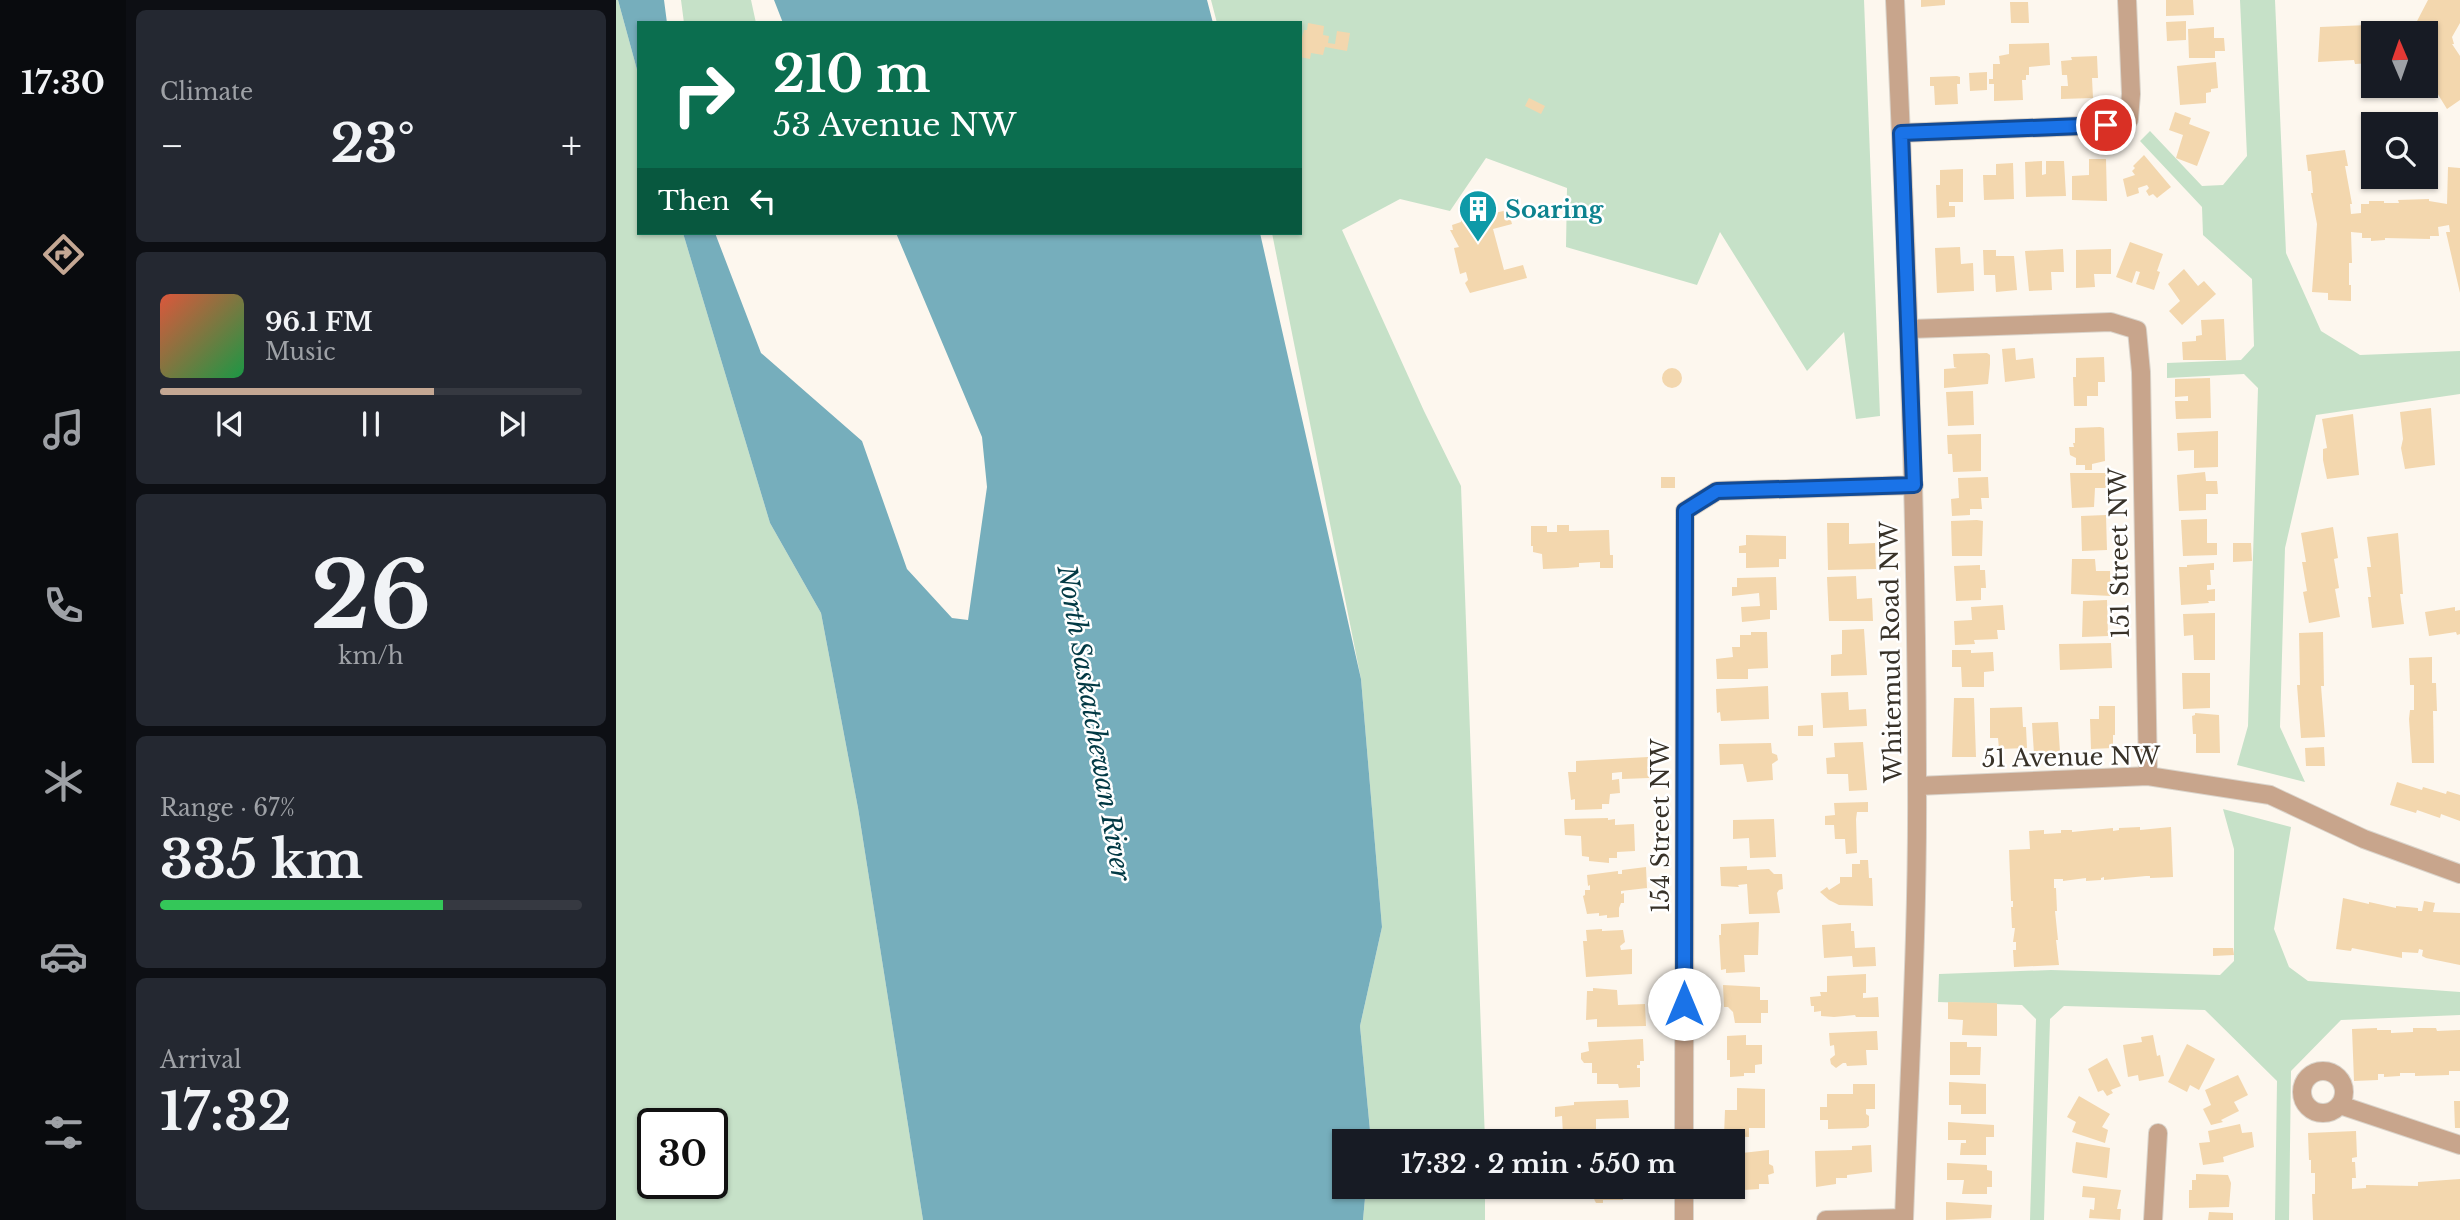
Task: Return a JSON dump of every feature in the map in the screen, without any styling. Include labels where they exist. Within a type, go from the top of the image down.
[{"type":"street","name":"Whitemud Road NW","points":[[1895,0],[1910,329],[1917,786],[1915,978],[1904,1219]]},
{"type":"street","points":[[1901,133],[2106,125],[2129,119],[2131,94],[2127,0]]},
{"type":"street","name":"151 Street NW","points":[[1910,329],[2111,322],[2137,330],[2141,386],[2148,776]]},
{"type":"street","name":"154 Street NW","points":[[1684,1129],[1685,511],[1717,491],[1914,485]]},
{"type":"street","name":"51 Avenue NW","points":[[1917,786],[2148,776],[2270,795],[2364,839],[2460,874]]},
{"type":"street","points":[[2340,1105],[2460,1145]]},
{"type":"street","points":[[2153,1220],[2158,1133]]},
{"type":"street","points":[[1684,1199],[1684,1220]]},
{"type":"street","points":[[1826,1220],[1904,1219]]},
{"type":"green space","points":[[616,0],[637,70],[637,235],[684,235],[770,523],[821,613],[858,808],[923,1220],[616,1220]]},
{"type":"green space","points":[[681,0],[751,0],[756,21],[684,21]]},
{"type":"green space","points":[[1211,0],[1864,0],[1880,416],[1856,419],[1844,332],[1807,371],[1720,232],[1697,285],[1566,247],[1567,188],[1486,158],[1450,211],[1400,199],[1342,230],[1461,486],[1485,1129],[1370,1129],[1360,1026],[1382,927],[1361,679],[1272,235],[1302,235],[1302,21],[1216,21]]},
{"type":"green space","points":[[2240,0],[2275,0],[2286,253],[2321,331],[2360,355],[2460,351],[2460,394],[2316,415],[2285,548],[2280,727],[2305,782],[2237,765],[2248,726],[2258,388],[2244,374],[2167,378],[2167,363],[2241,360],[2254,346],[2252,279],[2203,235],[2202,207],[2140,141],[2150,131],[2202,186],[2223,185],[2247,156]]},
{"type":"green space","points":[[2223,809],[2291,827],[2274,929],[2289,967],[2308,981],[2460,992],[2460,1015],[2341,1020],[2291,1071],[2289,1220],[2275,1220],[2277,1081],[2205,1010],[2064,1006],[2050,1019],[2044,1220],[2030,1220],[2036,1019],[2022,1005],[1938,1002],[1939,974],[2051,970],[2220,975],[2234,961],[2234,849]]},
{"type":"green space","points":[[1365,1199],[1485,1199],[1485,1220],[1363,1220]]},
{"type":"water","points":[[618,0],[664,0],[667,21],[637,21],[637,70]]},
{"type":"water","points":[[774,0],[1207,0],[1212,21],[782,21]]},
{"type":"water","name":"North Saskatchewan River","points":[[684,235],[716,235],[761,353],[862,441],[907,569],[952,618],[968,620],[987,487],[982,437],[897,235],[1260,235],[1361,679],[1382,927],[1360,1026],[1370,1129],[1332,1129],[1332,1199],[1365,1199],[1363,1220],[923,1220],[858,808],[821,613],[770,523]]},
{"type":"building","points":[[1921,0],[1945,0],[1945,5],[1921,7]]},
{"type":"building","points":[[2166,0],[2193,0],[2194,15],[2166,16]]},
{"type":"building","points":[[2428,0],[2460,0],[2460,23],[2452,37],[2452,44],[2460,56],[2460,100],[2447,109],[2438,94],[2438,21],[2417,21]]},
{"type":"building","points":[[2010,2],[2028,2],[2029,23],[2011,23]]},
{"type":"building","points":[[2186,21],[2186,40],[2167,41],[2166,22]]},
{"type":"building","points":[[1308,23],[1324,26],[1323,35],[1329,36],[1328,43],[1335,44],[1337,31],[1350,33],[1347,51],[1325,47],[1323,55],[1311,53],[1310,59],[1302,57],[1302,37],[1304,30],[1307,30]]},
{"type":"building","points":[[2361,25],[2361,64],[2355,64],[2354,60],[2318,62],[2320,27]]},
{"type":"building","points":[[2214,27],[2214,38],[2224,38],[2225,51],[2215,51],[2215,58],[2189,58],[2188,29]]},
{"type":"building","points":[[2049,43],[2050,65],[2029,67],[2029,75],[2026,75],[2026,80],[2022,80],[2023,100],[1994,101],[1994,84],[1989,84],[1989,79],[1993,79],[1993,64],[2000,64],[1999,56],[2009,54],[2009,44]]},
{"type":"building","points":[[2097,56],[2098,78],[2092,78],[2093,98],[2061,99],[2061,86],[2068,86],[2067,75],[2062,75],[2061,61],[2072,60],[2071,57]]},
{"type":"building","points":[[2216,62],[2218,88],[2206,93],[2206,103],[2180,105],[2177,66]]},
{"type":"building","points":[[1987,72],[1987,90],[1970,91],[1969,73]]},
{"type":"building","points":[[1930,77],[1960,77],[1960,84],[1957,84],[1958,104],[1935,105],[1934,86],[1930,86]]},
{"type":"building","points":[[1529,98],[1545,106],[1541,114],[1525,106]]},
{"type":"building","points":[[2175,112],[2191,118],[2189,124],[2210,132],[2197,166],[2176,158],[2183,135],[2169,130]]},
{"type":"building","points":[[2345,150],[2351,214],[2361,213],[2361,204],[2369,204],[2369,201],[2399,203],[2398,200],[2429,199],[2447,204],[2448,167],[2460,168],[2460,293],[2446,232],[2450,232],[2449,225],[2438,227],[2439,236],[2430,236],[2430,239],[2385,238],[2371,241],[2371,238],[2362,238],[2362,233],[2351,232],[2351,301],[2328,300],[2328,293],[2312,292],[2317,224],[2311,193],[2311,171],[2308,171],[2306,155]]},
{"type":"building","points":[[2144,155],[2171,187],[2157,198],[2153,194],[2149,196],[2147,185],[2138,188],[2139,193],[2127,197],[2123,179],[2135,175],[2133,166]]},
{"type":"building","points":[[2089,159],[2106,159],[2107,201],[2072,200],[2072,176],[2089,175]]},
{"type":"building","points":[[2042,161],[2042,175],[2046,174],[2046,161],[2064,161],[2066,196],[2026,197],[2025,162]]},
{"type":"building","points":[[2013,163],[2014,199],[1984,200],[1983,175],[1996,175],[1996,164]]},
{"type":"building","points":[[1963,169],[1963,202],[1949,202],[1949,206],[1955,206],[1955,217],[1937,218],[1936,185],[1940,185],[1940,170]]},
{"type":"building","name":"Soaring","points":[[1486,198],[1490,214],[1508,210],[1512,224],[1493,229],[1504,270],[1523,265],[1527,278],[1470,293],[1465,283],[1468,280],[1466,272],[1460,274],[1454,248],[1459,247],[1450,230],[1453,230],[1452,225],[1461,220],[1478,218],[1472,202]]},
{"type":"building","points":[[2130,242],[2163,254],[2154,290],[2136,284],[2140,272],[2136,271],[2132,283],[2116,277]]},
{"type":"building","points":[[1960,247],[1961,264],[1973,263],[1974,291],[1937,293],[1935,248]]},
{"type":"building","points":[[2063,249],[2064,272],[2051,272],[2052,290],[2029,291],[2025,251]]},
{"type":"building","points":[[2111,249],[2111,274],[2094,274],[2095,287],[2076,288],[2076,250]]},
{"type":"building","points":[[1983,250],[1996,250],[1996,256],[2014,256],[2017,290],[1996,292],[1995,275],[1984,275]]},
{"type":"building","points":[[2184,269],[2198,286],[2204,281],[2216,294],[2182,325],[2169,311],[2180,301],[2168,284]]},
{"type":"building","points":[[2224,319],[2226,360],[2183,360],[2182,342],[2196,341],[2196,336],[2202,335],[2201,320]]},
{"type":"building","points":[[2015,348],[2016,360],[2033,358],[2035,378],[2005,382],[2002,349]]},
{"type":"building","points":[[1953,354],[1990,355],[1988,384],[1944,388],[1944,369],[1957,368],[1954,367]]},
{"type":"building","points":[[2104,357],[2105,382],[2098,382],[2098,396],[2087,396],[2087,406],[2074,406],[2073,377],[2076,377],[2076,358]]},
{"type":"building","points":[[1672,368],[1679,371],[1682,378],[1679,385],[1672,388],[1665,385],[1662,378],[1665,371]]},
{"type":"building","points":[[2210,378],[2211,418],[2176,419],[2175,401],[2188,401],[2188,396],[2175,397],[2175,379]]},
{"type":"building","points":[[1973,391],[1974,425],[1948,426],[1946,392]]},
{"type":"building","points":[[2431,408],[2435,465],[2405,469],[2401,448],[2403,439],[2400,412]]},
{"type":"building","points":[[2353,414],[2359,475],[2327,479],[2323,449],[2327,448],[2322,419]]},
{"type":"building","points":[[2075,428],[2104,428],[2105,461],[2092,464],[2092,470],[2085,470],[2085,465],[2076,465],[2076,458],[2070,455],[2069,447],[2074,447],[2075,443]]},
{"type":"building","points":[[2218,431],[2218,467],[2194,468],[2194,450],[2178,451],[2177,433]]},
{"type":"building","points":[[1981,434],[1981,471],[1953,472],[1947,435]]},
{"type":"building","points":[[2205,472],[2206,481],[2217,481],[2218,494],[2206,494],[2206,510],[2179,511],[2177,475]]},
{"type":"building","points":[[2070,473],[2108,473],[2108,488],[2095,488],[2094,507],[2072,508]]},
{"type":"building","points":[[1661,477],[1675,477],[1675,488],[1661,488]]},
{"type":"building","points":[[1988,477],[1989,498],[1981,498],[1982,509],[1970,509],[1970,515],[1952,516],[1951,499],[1959,498],[1958,478]]},
{"type":"building","points":[[2106,515],[2107,550],[2082,551],[2081,516]]},
{"type":"building","points":[[2207,519],[2207,543],[2217,543],[2217,555],[2183,556],[2181,520]]},
{"type":"building","points":[[1951,521],[1983,521],[1982,556],[1952,556]]},
{"type":"building","points":[[1827,523],[1849,523],[1849,544],[1875,543],[1876,569],[1828,570]]},
{"type":"building","points":[[1557,525],[1569,525],[1569,531],[1609,530],[1613,568],[1600,568],[1600,562],[1579,563],[1579,567],[1543,569],[1542,554],[1533,552],[1531,546],[1531,526],[1547,526],[1547,532],[1557,532]]},
{"type":"building","points":[[2333,527],[2338,558],[2334,559],[2339,588],[2335,589],[2340,617],[2309,623],[2303,592],[2307,591],[2301,533]]},
{"type":"building","points":[[2398,533],[2404,624],[2372,628],[2367,567],[2371,567],[2367,537]]},
{"type":"building","points":[[1746,535],[1786,536],[1786,559],[1779,559],[1779,567],[1746,568],[1746,553],[1739,553],[1739,546],[1746,545]]},
{"type":"building","points":[[2233,543],[2251,543],[2252,561],[2233,562]]},
{"type":"building","points":[[2072,559],[2095,559],[2096,571],[2110,571],[2111,596],[2071,594]]},
{"type":"building","points":[[2214,563],[2214,570],[2210,570],[2211,585],[2207,585],[2207,590],[2215,589],[2215,601],[2181,605],[2179,567]]},
{"type":"building","points":[[1980,565],[1980,570],[1985,570],[1986,588],[1981,588],[1981,600],[1956,601],[1954,566]]},
{"type":"building","points":[[1856,576],[1857,599],[1872,598],[1873,621],[1829,621],[1827,577]]},
{"type":"building","points":[[1776,577],[1777,610],[1770,610],[1770,619],[1742,622],[1741,607],[1760,606],[1759,593],[1732,596],[1732,587],[1737,587],[1737,578]]},
{"type":"building","points":[[2107,600],[2108,636],[2082,637],[2083,601]]},
{"type":"building","points":[[2003,605],[2005,630],[1997,630],[1998,639],[1974,640],[1975,644],[1955,645],[1954,621],[1972,620],[1971,607]]},
{"type":"building","points":[[2455,607],[2455,611],[2460,610],[2460,634],[2457,635],[2456,632],[2429,636],[2425,612]]},
{"type":"building","points":[[2215,613],[2215,660],[2194,660],[2193,635],[2184,636],[2183,614]]},
{"type":"building","points":[[1864,629],[1867,675],[1831,676],[1831,655],[1842,654],[1842,630]]},
{"type":"building","points":[[1751,632],[1767,632],[1768,668],[1748,669],[1748,679],[1717,679],[1716,659],[1733,657],[1732,647],[1740,647],[1740,635],[1751,635]]},
{"type":"building","points":[[2323,632],[2324,686],[2321,686],[2325,737],[2301,738],[2297,685],[2300,685],[2299,633]]},
{"type":"building","points":[[2111,643],[2112,668],[2060,670],[2059,644]]},
{"type":"building","points":[[1952,650],[1993,652],[1994,671],[1984,672],[1984,687],[1962,687],[1961,667],[1952,667]]},
{"type":"building","points":[[2432,657],[2432,683],[2436,683],[2437,711],[2433,711],[2434,763],[2412,763],[2409,719],[2410,710],[2414,710],[2414,685],[2410,685],[2409,658]]},
{"type":"building","points":[[2182,673],[2210,673],[2210,708],[2183,709]]},
{"type":"building","points":[[1768,686],[1769,719],[1721,721],[1720,712],[1717,713],[1716,689]]},
{"type":"building","points":[[1848,692],[1849,710],[1866,709],[1867,726],[1823,728],[1821,693]]},
{"type":"building","points":[[1954,698],[1974,698],[1976,757],[1952,757]]},
{"type":"building","points":[[2099,706],[2115,706],[2113,748],[2091,749],[2090,719],[2099,719]]},
{"type":"building","points":[[2022,707],[2027,748],[1999,749],[1998,738],[1990,738],[1990,708]]},
{"type":"building","points":[[2195,713],[2219,715],[2220,753],[2196,753],[2192,716]]},
{"type":"building","points":[[2058,722],[2060,752],[2034,754],[2032,723]]},
{"type":"building","points":[[1813,725],[1813,736],[1798,736],[1798,726]]},
{"type":"building","points":[[1863,742],[1867,790],[1849,791],[1848,774],[1827,774],[1826,758],[1835,757],[1834,743]]},
{"type":"building","points":[[1771,743],[1772,753],[1777,755],[1778,760],[1772,764],[1773,780],[1747,782],[1743,764],[1720,765],[1719,744]]},
{"type":"building","points":[[2324,747],[2325,766],[2306,766],[2305,748]]},
{"type":"building","points":[[1648,757],[1649,778],[1622,779],[1622,772],[1612,773],[1612,780],[1619,779],[1620,793],[1610,794],[1609,804],[1602,804],[1602,809],[1575,810],[1575,799],[1571,800],[1568,772],[1576,772],[1576,761]]},
{"type":"building","points":[[2397,782],[2422,790],[2423,787],[2460,795],[2460,821],[2441,814],[2440,818],[2390,805]]},
{"type":"building","points":[[1868,802],[1868,812],[1857,812],[1857,853],[1846,854],[1845,839],[1835,839],[1834,825],[1825,825],[1825,816],[1835,815],[1834,803]]},
{"type":"building","points":[[1564,819],[1615,819],[1615,825],[1634,824],[1635,851],[1617,852],[1617,858],[1609,858],[1609,863],[1589,861],[1589,857],[1582,856],[1581,836],[1565,835]]},
{"type":"building","points":[[1774,819],[1776,857],[1750,858],[1749,838],[1733,839],[1733,820]]},
{"type":"building","points":[[2140,827],[2140,830],[2171,827],[2173,877],[2146,876],[2104,880],[2104,877],[2101,880],[2086,881],[2086,878],[2063,881],[2054,879],[2059,965],[2014,967],[2013,950],[2016,950],[2016,942],[2013,942],[2015,928],[2012,928],[2009,850],[2030,849],[2029,831],[2044,830],[2044,834],[2061,833],[2061,830],[2072,832],[2113,828],[2113,831]]},
{"type":"building","points":[[1860,860],[1868,860],[1873,906],[1839,905],[1820,892],[1840,883],[1840,877],[1852,877],[1852,864],[1860,864]]},
{"type":"building","points":[[1747,866],[1747,870],[1769,869],[1774,874],[1782,874],[1783,889],[1777,893],[1780,913],[1749,914],[1747,884],[1738,885],[1739,887],[1721,886],[1720,867]]},
{"type":"building","points":[[1646,867],[1647,888],[1621,891],[1621,894],[1624,893],[1624,903],[1621,903],[1619,908],[1619,917],[1607,918],[1607,915],[1599,916],[1599,913],[1587,914],[1583,896],[1585,890],[1590,890],[1587,875],[1618,871],[1618,874],[1622,874],[1622,870]]},
{"type":"building","points":[[2343,898],[2396,908],[2418,908],[2418,911],[2422,911],[2424,901],[2435,903],[2433,912],[2460,913],[2460,965],[2426,958],[2422,956],[2423,950],[2419,949],[2418,953],[2402,952],[2402,958],[2352,948],[2351,951],[2336,949]]},
{"type":"building","points":[[1759,922],[1758,955],[1744,955],[1745,972],[1726,973],[1726,969],[1721,970],[1721,924]]},
{"type":"building","points":[[1851,923],[1855,948],[1875,947],[1876,966],[1853,967],[1852,956],[1824,958],[1822,925]]},
{"type":"building","points":[[1586,930],[1623,930],[1625,942],[1620,946],[1621,950],[1632,949],[1632,974],[1586,977],[1583,941],[1587,941]]},
{"type":"building","points":[[2213,948],[2233,948],[2234,955],[2213,956]]},
{"type":"building","points":[[1866,974],[1866,993],[1863,993],[1863,998],[1878,997],[1879,1017],[1821,1016],[1821,1011],[1814,1012],[1810,997],[1821,996],[1820,992],[1827,992],[1827,976]]},
{"type":"building","points":[[1723,985],[1760,987],[1760,1000],[1768,1000],[1768,1013],[1761,1013],[1761,1023],[1735,1023],[1733,1012],[1724,1007]]},
{"type":"building","points":[[1593,988],[1617,990],[1618,1005],[1645,1004],[1646,1026],[1597,1027],[1597,1019],[1586,1020],[1587,991],[1593,991]]},
{"type":"building","points":[[1948,1002],[1997,1003],[1997,1036],[1962,1035],[1963,1020],[1948,1019]]},
{"type":"building","points":[[2413,1028],[2460,1030],[2460,1071],[2449,1071],[2449,1075],[2415,1076],[2415,1073],[2400,1073],[2400,1076],[2384,1077],[2384,1074],[2378,1074],[2378,1080],[2354,1081],[2352,1029],[2391,1030],[2391,1033],[2413,1032]]},
{"type":"building","points":[[1877,1031],[1878,1050],[1866,1050],[1867,1065],[1847,1066],[1843,1063],[1836,1068],[1831,1064],[1830,1059],[1835,1055],[1834,1045],[1830,1046],[1829,1033]]},
{"type":"building","points":[[1746,1035],[1746,1045],[1762,1045],[1762,1064],[1755,1065],[1755,1073],[1730,1077],[1727,1036]]},
{"type":"building","points":[[2153,1035],[2164,1076],[2139,1081],[2138,1075],[2128,1077],[2123,1045],[2142,1042],[2141,1037]]},
{"type":"building","points":[[1643,1039],[1644,1061],[1637,1065],[1637,1068],[1640,1068],[1640,1087],[1619,1088],[1618,1084],[1597,1084],[1597,1073],[1592,1073],[1592,1063],[1584,1063],[1581,1059],[1581,1053],[1589,1051],[1588,1042]]},
{"type":"building","points":[[1950,1042],[1967,1042],[1967,1047],[1981,1047],[1980,1075],[1950,1075]]},
{"type":"building","points":[[2187,1044],[2215,1059],[2199,1090],[2190,1085],[2187,1092],[2168,1082]]},
{"type":"building","points":[[2107,1058],[2121,1086],[2111,1090],[2113,1093],[2107,1096],[2103,1090],[2098,1092],[2088,1069]]},
{"type":"building","points":[[2238,1075],[2248,1095],[2234,1102],[2239,1111],[2221,1120],[2223,1122],[2211,1125],[2203,1109],[2211,1105],[2205,1090]]},
{"type":"building","points":[[1949,1082],[1986,1084],[1986,1114],[1961,1114],[1961,1105],[1949,1105]]},
{"type":"building","points":[[1853,1084],[1875,1084],[1875,1109],[1866,1109],[1869,1126],[1828,1129],[1828,1120],[1820,1120],[1820,1107],[1827,1107],[1827,1094],[1853,1094]]},
{"type":"building","points":[[1737,1088],[1765,1089],[1765,1128],[1749,1128],[1749,1137],[1745,1137],[1745,1129],[1724,1129],[1725,1110],[1737,1110]]},
{"type":"building","points":[[2079,1096],[2110,1114],[2102,1127],[2108,1130],[2105,1143],[2072,1132],[2076,1122],[2067,1117]]},
{"type":"building","points":[[1628,1100],[1629,1118],[1596,1119],[1596,1129],[1563,1129],[1562,1116],[1555,1117],[1555,1107],[1574,1105],[1574,1102]]},
{"type":"building","points":[[2454,1101],[2460,1101],[2460,1128],[2455,1128]]},
{"type":"building","points":[[1948,1122],[1994,1125],[1994,1137],[1986,1137],[1986,1155],[1960,1155],[1961,1143],[1966,1143],[1966,1140],[1948,1140]]},
{"type":"building","points":[[2240,1124],[2242,1133],[2252,1132],[2254,1147],[2223,1157],[2224,1162],[2203,1165],[2199,1143],[2210,1142],[2208,1131]]},
{"type":"building","points":[[2356,1131],[2357,1157],[2352,1158],[2352,1162],[2355,1162],[2356,1178],[2352,1178],[2352,1189],[2366,1188],[2366,1185],[2418,1186],[2418,1182],[2460,1179],[2460,1220],[2313,1220],[2312,1194],[2315,1194],[2315,1173],[2311,1173],[2308,1133]]},
{"type":"building","points":[[2076,1142],[2110,1148],[2107,1178],[2073,1173]]},
{"type":"building","points":[[1871,1145],[1872,1172],[1847,1175],[1847,1178],[1836,1178],[1836,1184],[1816,1187],[1815,1151],[1852,1150],[1852,1146]]},
{"type":"building","points":[[1769,1150],[1769,1164],[1773,1166],[1774,1173],[1768,1175],[1769,1184],[1759,1184],[1759,1189],[1745,1190],[1745,1153]]},
{"type":"building","points":[[1947,1163],[1987,1165],[1987,1170],[1992,1171],[1992,1187],[1987,1187],[1987,1194],[1962,1194],[1964,1180],[1947,1180]]},
{"type":"building","points":[[2196,1174],[2228,1175],[2231,1183],[2229,1207],[2189,1208],[2189,1190],[2192,1190],[2192,1180],[2196,1180]]},
{"type":"building","points":[[2083,1186],[2121,1190],[2117,1209],[2121,1209],[2120,1220],[2089,1218],[2090,1209],[2094,1210],[2095,1198],[2082,1197]]},
{"type":"building","points":[[1594,1199],[1623,1199],[1603,1200],[1603,1203],[1596,1203]]},
{"type":"building","points":[[1946,1202],[1992,1205],[1991,1218],[1946,1220]]},
{"type":"building","points":[[2209,1212],[2233,1213],[2233,1220],[2208,1220]]},
{"type":"place","name":"Soaring","points":[[1478,243]]},
{"type":"route","points":[[1684,1004],[1685,511],[1717,491],[1914,485],[1901,133],[2106,125]]}]
